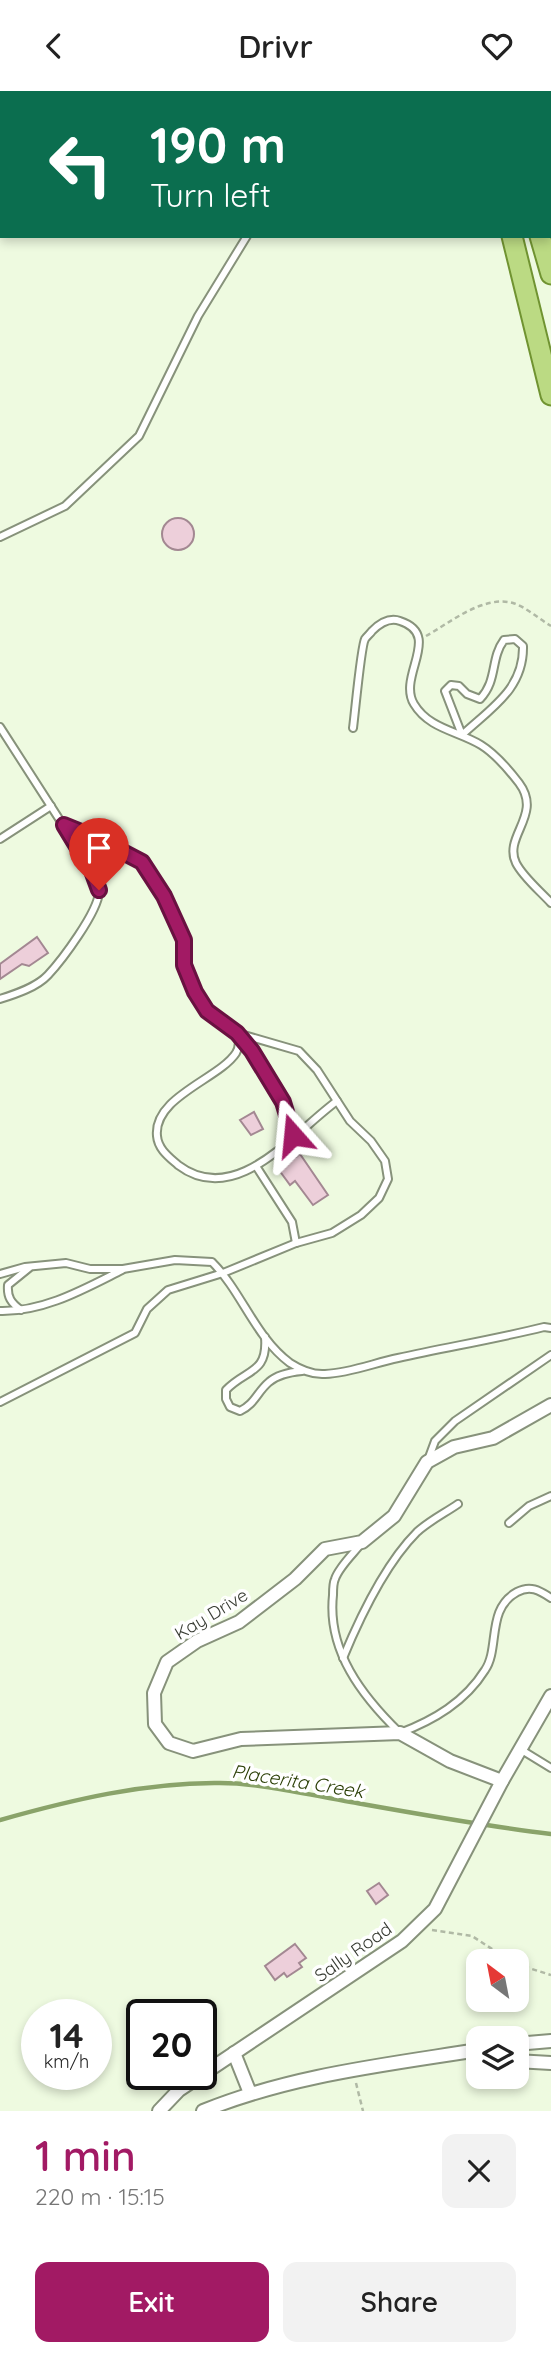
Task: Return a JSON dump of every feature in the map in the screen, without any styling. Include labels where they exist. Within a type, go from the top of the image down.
[{"type":"main road","points":[[512,238],[551,395]]},
{"type":"main road","points":[[541,238],[551,274]]},
{"type":"street","points":[[427,1462],[454,1447],[493,1438],[551,1405]]},
{"type":"street","name":"Kay Drive","points":[[400,1733],[241,1739],[193,1751],[169,1743],[155,1724],[154,1693],[167,1661],[197,1641],[239,1622],[295,1579],[325,1549],[362,1542],[394,1516],[427,1462]]},
{"type":"street","name":"Sally Road","points":[[159,2111],[179,2090],[408,1934],[435,1909],[519,1749],[551,1696]]},
{"type":"street","points":[[400,1733],[450,1761],[502,1781]]},
{"type":"street","points":[[529,2044],[551,2041]]},
{"type":"street","points":[[204,2111],[250,2093],[298,2080],[466,2052]]},
{"type":"street","points":[[234,2053],[250,2093]]},
{"type":"street","points":[[440,2056],[466,2058]]},
{"type":"street","points":[[529,2062],[551,2063]]},
{"type":"lane","points":[[0,537],[65,506],[139,436],[198,316],[246,238]]},
{"type":"lane","points":[[353,728],[364,640],[381,623],[395,619],[408,624],[420,639],[421,646],[414,660],[410,681],[412,702],[424,717],[441,728],[484,747],[519,783],[528,799],[527,814],[513,851],[516,863],[551,903]]},
{"type":"lane","points":[[515,639],[523,646],[523,665],[512,689],[462,735],[445,691],[451,685],[459,685],[467,694],[480,699],[490,688],[496,650],[504,640],[515,639]]},
{"type":"lane","points":[[0,727],[92,871],[99,890],[95,908],[47,976],[15,995],[0,999]]},
{"type":"lane","points":[[0,839],[51,806]]},
{"type":"lane","points":[[64,825],[142,862],[164,896],[184,940],[184,965],[195,992],[207,1011],[237,1033],[252,1051],[283,1102],[293,1135]]},
{"type":"lane","points":[[0,1402],[135,1333],[147,1310],[168,1290],[223,1273],[296,1243],[332,1233],[361,1215],[379,1198],[388,1179],[385,1161],[337,1101],[317,1070],[299,1051],[237,1033]]},
{"type":"lane","points":[[237,1033],[239,1044],[235,1055],[178,1097],[163,1116],[156,1132],[158,1144],[167,1157],[196,1175],[212,1179],[234,1177],[256,1166],[337,1101]]},
{"type":"lane","points":[[256,1166],[292,1222],[296,1243]]},
{"type":"lane","points":[[0,1274],[32,1266],[66,1263],[90,1269],[123,1269],[175,1260],[212,1262],[223,1273],[265,1337],[290,1363],[304,1370],[323,1374],[544,1327],[551,1328]]},
{"type":"lane","points":[[21,1310],[7,1295],[8,1285],[32,1266]]},
{"type":"lane","points":[[0,1311],[21,1310],[76,1294],[123,1269]]},
{"type":"lane","points":[[265,1337],[264,1360],[259,1368],[226,1390],[230,1407],[240,1411],[251,1406],[269,1381],[286,1373],[304,1370]]},
{"type":"lane","points":[[427,1462],[435,1441],[455,1421],[551,1355]]},
{"type":"lane","points":[[509,1523],[528,1506],[551,1496]]},
{"type":"lane","points":[[343,1658],[354,1632],[395,1561],[418,1532],[458,1504]]},
{"type":"lane","points":[[362,1542],[335,1579],[332,1609],[335,1642],[349,1671],[382,1716],[400,1733],[430,1722],[461,1699],[479,1678],[487,1668],[501,1608],[514,1593],[529,1587],[551,1598]]},
{"type":"lane","points":[[519,1749],[551,1768]]},
{"type":"path","points":[[420,639],[474,609],[496,601],[515,604],[551,626]]},
{"type":"path","points":[[408,1934],[434,1930],[472,1936],[492,1949]]},
{"type":"path","points":[[529,1968],[551,1975]]},
{"type":"path","points":[[353,2070],[363,2111]]},
{"type":"building","points":[[178,518],[189,523],[194,534],[189,545],[178,550],[167,545],[162,534],[167,523]]},
{"type":"building","points":[[37,937],[48,953],[29,966],[22,964],[0,979],[0,964]]},
{"type":"building","points":[[254,1112],[263,1129],[251,1135],[240,1120]]},
{"type":"building","points":[[300,1154],[328,1195],[313,1205],[295,1181],[290,1185],[279,1170]]},
{"type":"building","points":[[379,1883],[388,1895],[376,1904],[367,1891]]},
{"type":"building","points":[[295,1944],[306,1958],[299,1963],[302,1967],[287,1977],[284,1973],[275,1980],[265,1966]]},
{"type":"waterway","name":"Placerita Creek","points":[[0,1820],[137,1789],[220,1783],[269,1787],[551,1834]]},
{"type":"route","points":[[99,890],[92,871],[64,825],[142,862],[164,896],[184,940],[184,965],[195,992],[207,1011],[237,1033],[252,1051],[283,1102],[293,1135]]}]
